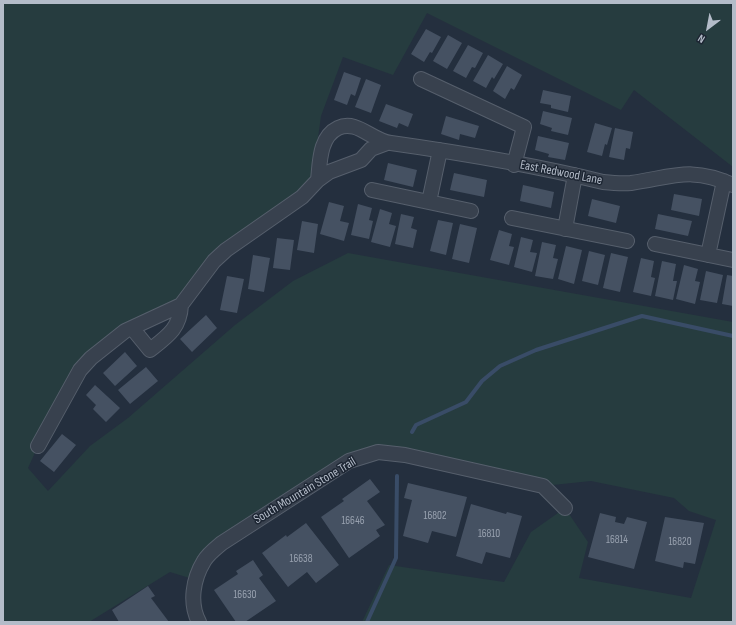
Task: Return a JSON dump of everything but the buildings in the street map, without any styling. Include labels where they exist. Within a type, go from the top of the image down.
[{"type":"street","points":[[421,79],[524,127],[514,164]]},
{"type":"street","name":"East Redwood Lane","points":[[318,180],[320,155],[327,137],[337,129],[347,126],[362,129],[374,139],[387,143],[440,150],[575,175],[603,182],[629,183],[692,173],[703,174],[728,183]]},
{"type":"street","points":[[38,446],[80,370],[125,330],[180,305],[214,261],[226,250],[302,198],[318,180],[329,172],[361,160],[371,149],[387,143]]},
{"type":"street","points":[[430,202],[440,150]]},
{"type":"street","points":[[565,229],[575,175]]},
{"type":"street","points":[[708,255],[728,183]]},
{"type":"street","points":[[372,190],[471,211]]},
{"type":"street","points":[[512,218],[627,241]]},
{"type":"street","points":[[655,244],[733,260]]},
{"type":"street","points":[[132,328],[150,350],[171,334],[180,317],[180,305]]},
{"type":"street","name":"South Mountain Stone Trail","points":[[199,622],[196,615],[193,597],[196,580],[204,560],[218,547],[349,461],[378,452],[405,456],[543,486],[565,508]]},
{"type":"green space","points":[[3,3],[730,3],[733,13],[733,167],[634,90],[621,110],[427,13],[393,75],[343,57],[321,116],[313,174],[302,197],[226,250],[181,305],[91,358],[38,446],[28,468],[48,491],[90,446],[128,418],[235,325],[293,281],[348,253],[733,322],[733,622],[362,622],[389,565],[504,582],[531,532],[565,508],[588,542],[579,578],[691,598],[716,520],[689,511],[674,498],[591,481],[543,486],[378,452],[222,543],[196,580],[170,572],[89,622],[3,622]]},
{"type":"waterway","points":[[412,432],[416,425],[466,402],[482,381],[500,366],[536,350],[642,316],[733,336]]},
{"type":"waterway","points":[[367,622],[396,558],[397,476]]}]
